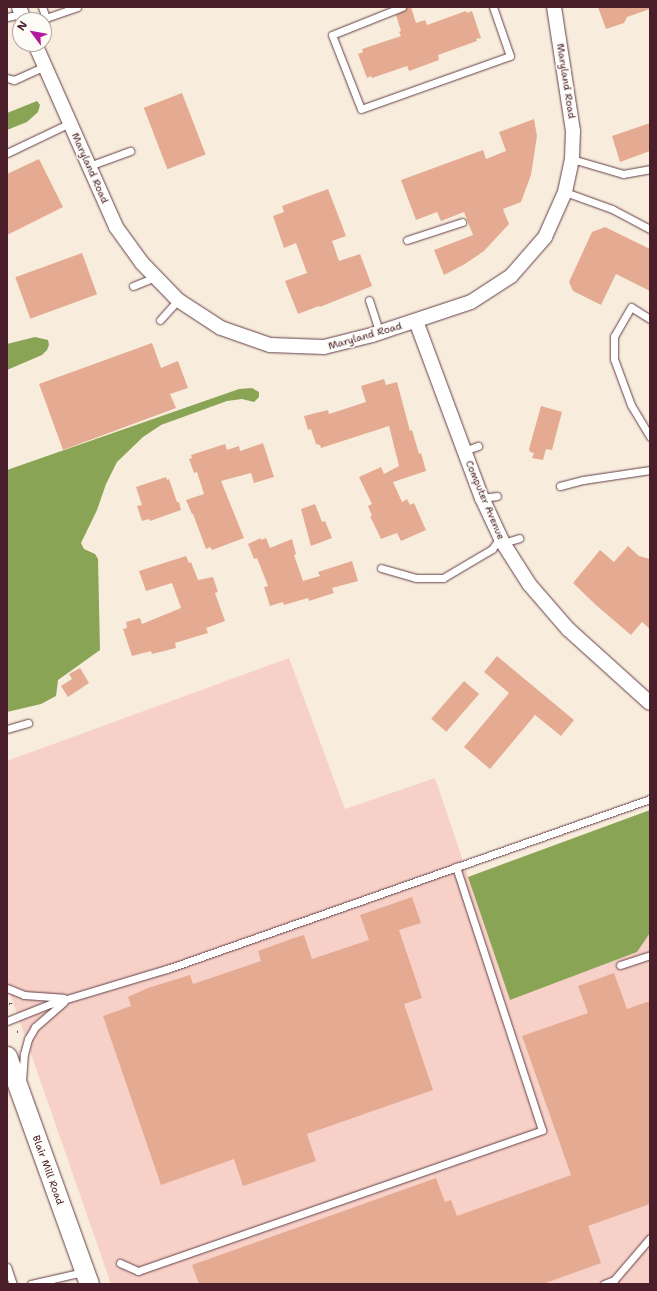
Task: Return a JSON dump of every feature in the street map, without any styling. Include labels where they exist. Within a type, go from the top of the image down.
[{"type":"main road","name":"Blair Mill Road","points":[[7,1056],[87,1278]]},
{"type":"street","name":"Maryland Road","points":[[39,52],[116,227],[142,263],[178,300],[221,328],[270,345],[324,347],[380,333],[470,302],[510,276],[545,237],[565,192],[572,159],[574,131],[554,7]]},
{"type":"street","name":"Computer Avenue","points":[[416,320],[482,498],[502,541],[529,584],[568,629],[650,703]]},
{"type":"lane","points":[[52,16],[77,7]]},
{"type":"lane","points":[[402,7],[332,34],[361,109],[510,56],[493,7]]},
{"type":"lane","points":[[7,78],[14,80],[45,66]]},
{"type":"lane","points":[[7,153],[70,123]]},
{"type":"lane","points":[[89,166],[130,151]]},
{"type":"lane","points":[[572,159],[623,174],[650,169]]},
{"type":"lane","points":[[565,192],[612,209],[650,229]]},
{"type":"lane","points":[[407,240],[462,222]]},
{"type":"lane","points":[[133,286],[156,277]]},
{"type":"lane","points":[[160,320],[178,300]]},
{"type":"lane","points":[[369,300],[380,333]]},
{"type":"lane","points":[[650,319],[631,307],[614,336],[614,359],[631,405],[650,437]]},
{"type":"lane","points":[[464,451],[478,446]]},
{"type":"lane","points":[[560,486],[583,480],[650,470]]},
{"type":"lane","points":[[482,498],[497,496]]},
{"type":"lane","points":[[381,568],[416,578],[443,578],[492,549],[502,541],[519,538]]},
{"type":"lane","points":[[7,729],[28,724]]},
{"type":"lane","points":[[7,1021],[19,1015],[69,998],[167,969],[650,798]]},
{"type":"lane","points":[[120,1263],[138,1271],[542,1130],[456,867]]},
{"type":"lane","points":[[620,965],[650,955]]},
{"type":"lane","points":[[7,988],[24,995],[69,998]]},
{"type":"lane","points":[[21,1096],[24,1054],[28,1039],[35,1026],[69,998]]},
{"type":"lane","points":[[604,1284],[614,1280],[650,1238]]},
{"type":"lane","points":[[7,1267],[13,1284]]},
{"type":"lane","points":[[31,1284],[87,1278]]},
{"type":"path","points":[[9,1004],[11,1003],[12,1006]]},
{"type":"path","points":[[19,1026],[22,1035]]},
{"type":"path","points":[[17,1032],[21,1031]]},
{"type":"shaded area","points":[[289,658],[345,809],[435,778],[510,1000],[637,952],[650,933],[650,1284],[111,1284],[7,985],[7,761]]},
{"type":"green space","points":[[37,101],[40,105],[38,112],[27,122],[7,130],[7,113]]},
{"type":"green space","points":[[35,337],[48,340],[49,345],[47,350],[42,355],[7,370],[7,344]]},
{"type":"green space","points":[[252,388],[259,392],[259,397],[254,402],[242,399],[227,401],[161,425],[143,437],[117,462],[106,484],[97,510],[81,543],[84,549],[95,554],[98,559],[100,650],[58,680],[56,696],[41,704],[7,712],[7,470],[239,389]]},
{"type":"green space","points":[[650,810],[650,933],[637,952],[510,1000],[468,877]]},
{"type":"building","points":[[407,7],[411,7],[416,23],[425,20],[427,25],[466,11],[467,13],[472,11],[481,38],[476,39],[477,41],[438,55],[439,60],[409,71],[407,66],[372,78],[371,76],[367,78],[358,54],[363,52],[362,49],[401,36],[396,15],[404,11]]},
{"type":"building","points":[[598,7],[650,7],[650,9],[627,17],[624,23],[606,29]]},
{"type":"building","points":[[182,93],[206,155],[167,169],[144,108]]},
{"type":"building","points":[[534,119],[537,136],[531,175],[521,202],[503,209],[509,224],[484,251],[465,264],[444,275],[434,250],[473,235],[464,212],[441,221],[437,212],[416,220],[401,180],[483,150],[486,159],[506,151],[499,132]]},
{"type":"building","points":[[650,123],[650,151],[620,162],[612,136]]},
{"type":"building","points":[[39,159],[63,207],[7,235],[7,174]]},
{"type":"building","points":[[328,189],[346,236],[332,241],[339,261],[360,254],[372,286],[320,307],[319,306],[298,314],[285,281],[307,273],[296,243],[284,248],[273,216],[284,212],[282,206]]},
{"type":"building","points":[[605,227],[650,249],[650,291],[616,274],[601,305],[573,291],[569,282],[592,232]]},
{"type":"building","points":[[82,253],[97,294],[30,319],[15,277]]},
{"type":"building","points":[[152,343],[161,368],[178,361],[188,388],[170,394],[176,408],[63,450],[39,384]]},
{"type":"building","points":[[384,379],[386,385],[397,382],[410,431],[412,430],[426,471],[393,482],[402,502],[407,499],[410,505],[414,503],[426,530],[401,541],[397,533],[381,539],[370,516],[372,516],[368,506],[372,504],[359,477],[381,467],[384,474],[399,466],[389,426],[321,448],[320,445],[316,444],[311,429],[308,430],[304,416],[328,410],[329,414],[366,402],[361,386]]},
{"type":"building","points":[[541,406],[562,412],[552,450],[546,449],[543,460],[532,458],[534,453],[530,452],[529,449]]},
{"type":"building","points":[[263,443],[274,477],[254,483],[251,473],[221,481],[244,538],[212,550],[210,547],[206,549],[186,500],[204,494],[197,472],[194,473],[189,459],[192,458],[191,455],[225,444],[227,450],[239,446],[240,451]]},
{"type":"building","points":[[166,477],[167,480],[169,479],[181,510],[150,521],[149,519],[142,521],[137,506],[142,505],[136,487]]},
{"type":"building","points":[[315,504],[322,522],[325,521],[332,538],[311,546],[301,509]]},
{"type":"building","points":[[261,538],[261,540],[266,538],[270,548],[292,539],[296,554],[294,555],[303,581],[320,576],[318,572],[352,561],[358,581],[332,588],[334,593],[309,601],[308,598],[284,605],[283,602],[270,606],[264,587],[268,586],[257,558],[254,559],[248,544]]},
{"type":"building","points":[[628,546],[639,556],[650,559],[650,629],[642,622],[631,635],[573,583],[600,550],[614,562]]},
{"type":"building","points":[[186,556],[189,563],[191,562],[198,580],[213,577],[218,592],[215,593],[225,621],[206,628],[208,633],[175,643],[176,648],[152,654],[151,651],[132,656],[123,629],[127,628],[126,622],[140,618],[142,624],[181,608],[172,583],[146,591],[139,571]]},
{"type":"building","points":[[497,656],[574,720],[561,736],[535,715],[490,769],[464,747],[509,693],[484,672]]},
{"type":"building","points":[[80,668],[89,683],[68,697],[61,686],[72,679],[69,674]]},
{"type":"building","points":[[464,681],[479,694],[446,732],[431,719]]},
{"type":"building","points":[[412,897],[421,923],[399,930],[422,998],[404,1004],[433,1090],[307,1134],[316,1161],[243,1186],[234,1159],[161,1185],[103,1016],[131,1006],[128,997],[148,988],[190,975],[193,984],[261,961],[258,951],[304,935],[312,959],[369,940],[360,915]]},
{"type":"building","points":[[614,973],[627,1009],[650,1001],[650,1204],[588,1226],[601,1263],[543,1284],[199,1284],[192,1265],[436,1178],[445,1202],[451,1200],[457,1216],[571,1175],[522,1036],[588,1013],[578,986]]}]
